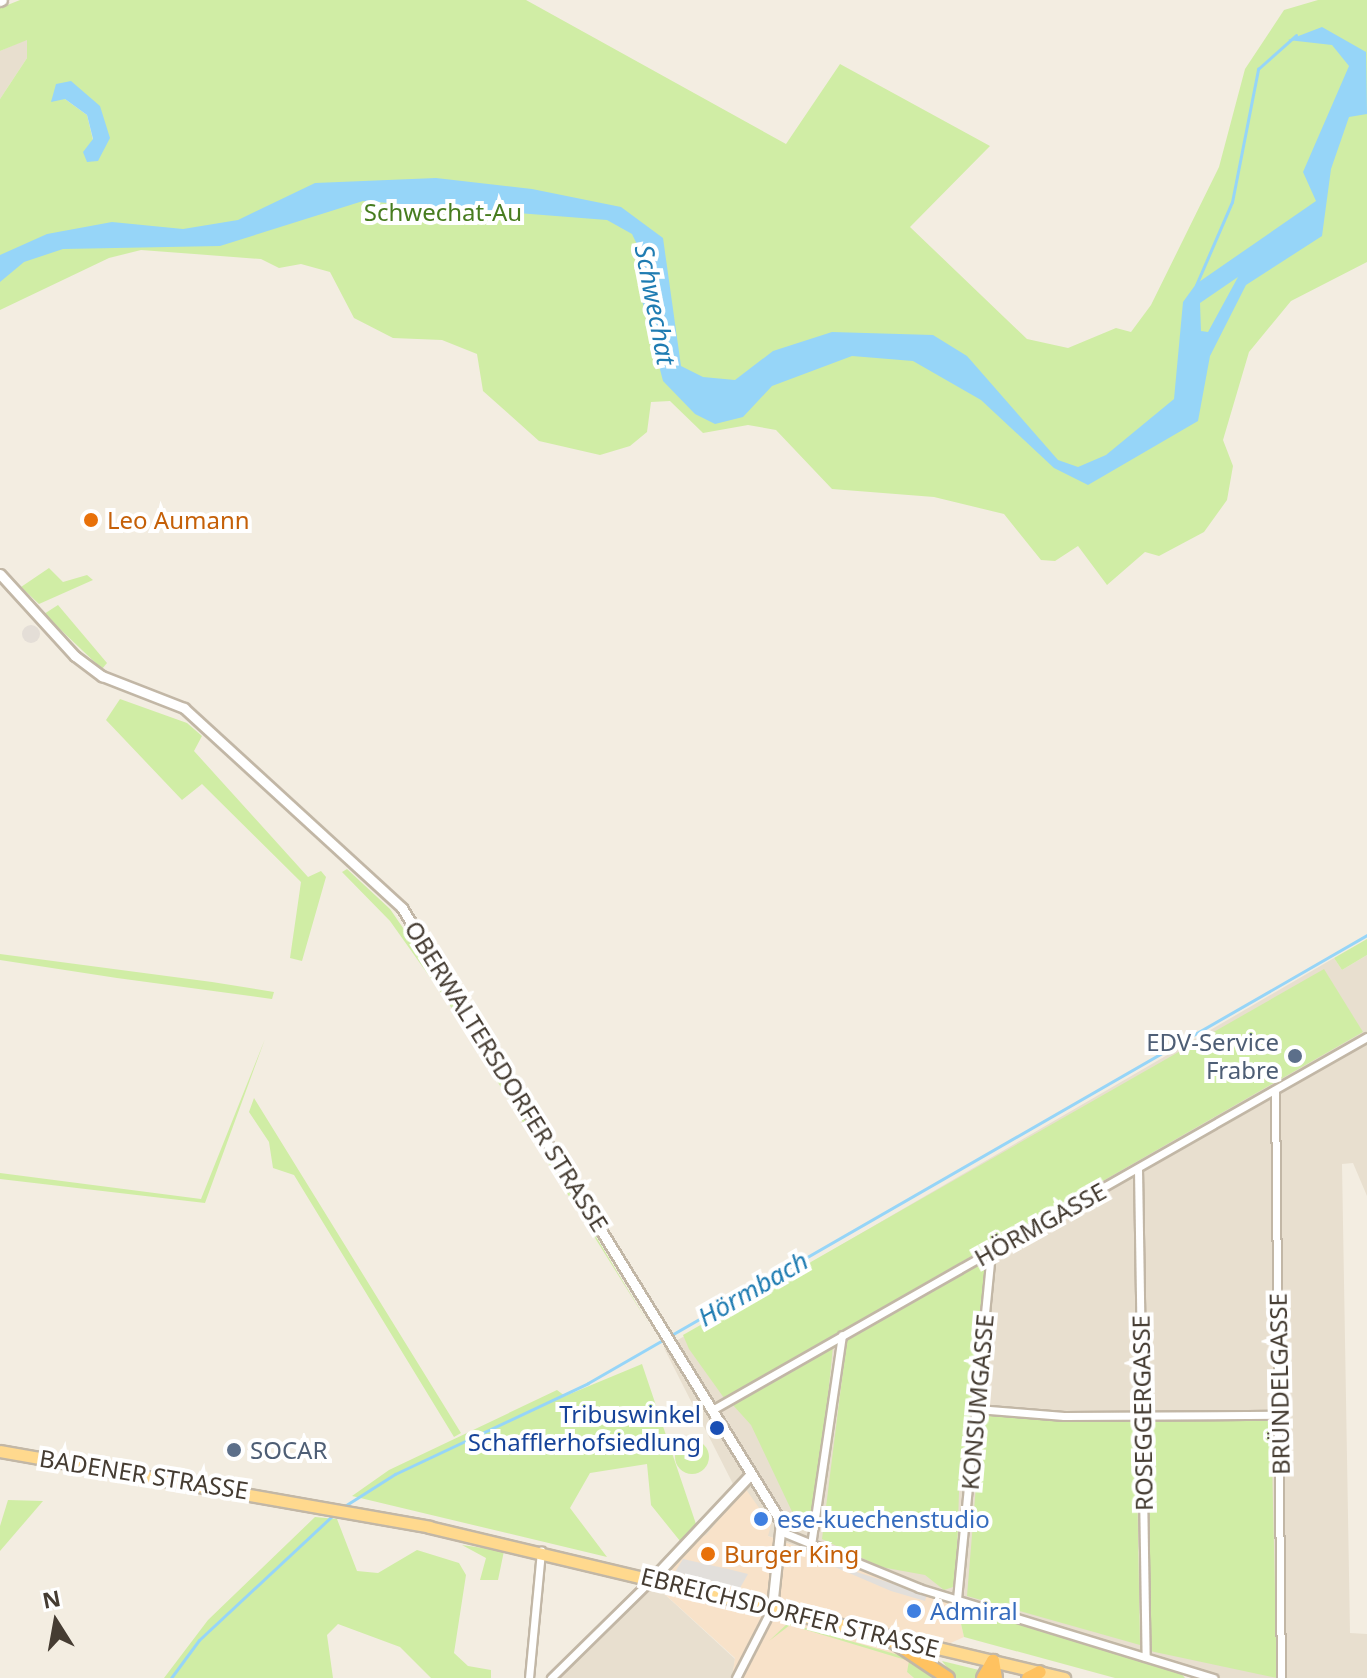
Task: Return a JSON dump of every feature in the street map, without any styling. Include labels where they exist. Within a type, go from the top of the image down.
[{"type":"highway","points":[[888,1638],[948,1678]]},
{"type":"highway","points":[[983,1678],[993,1661]]},
{"type":"highway","points":[[993,1661],[996,1678]]},
{"type":"main road","name":"BADENER STRASSE","points":[[0,1451],[288,1498],[429,1527]]},
{"type":"main road","name":"EBREICHSDORFER STRASSE","points":[[429,1527],[541,1551],[888,1638],[993,1661],[1034,1675],[1064,1678]]},
{"type":"street","name":"OBERWALTERSDORFER STRASSE","points":[[0,574],[75,656],[102,676],[184,708],[402,908],[664,1330],[785,1533]]},
{"type":"street","name":"HÖRMGASSE","points":[[712,1410],[1367,1037]]},
{"type":"street","name":"BRÜNDELGASSE","points":[[1275,1090],[1281,1678]]},
{"type":"street","name":"ROSEGGERGASSE","points":[[1138,1169],[1146,1657]]},
{"type":"street","name":"KONSUMGASSE","points":[[957,1599],[991,1252]]},
{"type":"street","points":[[811,1545],[842,1335]]},
{"type":"street","points":[[977,1409],[1143,1417],[1279,1415]]},
{"type":"street","points":[[551,1678],[653,1578],[751,1474]]},
{"type":"street","points":[[736,1678],[772,1608],[785,1533],[957,1599],[1214,1678]]},
{"type":"street","points":[[529,1678],[541,1551]]},
{"type":"shaded area","points":[[27,39],[27,58],[0,99],[0,51]]},
{"type":"shaded area","points":[[31,625],[40,634],[31,643],[22,634]]},
{"type":"shaded area","points":[[1367,955],[1367,1196],[1353,1163],[1342,1164],[1350,1633],[1367,1634],[1367,1678],[1204,1678],[957,1606],[768,1536],[655,1567],[733,1484],[664,1348],[1334,958],[1342,970]]},
{"type":"shaded area","points":[[745,1488],[771,1525],[768,1536],[957,1606],[964,1637],[910,1661],[907,1672],[914,1678],[732,1678],[735,1658],[646,1577],[680,1541],[706,1535]]},
{"type":"shaded area","points":[[814,1558],[927,1595],[925,1601],[891,1591]]},
{"type":"shaded area","points":[[683,1559],[748,1574],[740,1588],[675,1572]]},
{"type":"shaded area","points":[[646,1577],[735,1659],[732,1678],[544,1678]]},
{"type":"green space","name":"Schwechat-Au","points":[[20,0],[526,0],[786,144],[840,64],[990,146],[910,227],[1027,339],[1068,348],[1116,328],[1131,332],[1151,305],[1219,167],[1245,69],[1284,10],[1318,0],[1367,0],[1367,262],[1291,301],[1249,352],[1223,440],[1233,466],[1227,500],[1204,532],[1159,556],[1145,552],[1107,585],[1078,546],[1055,561],[1041,560],[1004,514],[934,497],[832,489],[776,430],[748,425],[703,433],[670,401],[651,402],[647,432],[630,446],[600,455],[539,441],[483,391],[477,354],[442,340],[393,338],[354,318],[330,272],[301,264],[279,268],[261,259],[141,250],[109,258],[0,310],[0,99],[27,58],[27,40],[0,51],[0,8]],"holes":[[[65,99],[100,106],[98,161],[87,115]]]},
{"type":"green space","points":[[49,568],[63,582],[87,575],[93,580],[39,604],[21,587]]},
{"type":"green space","points":[[58,605],[107,663],[102,669],[44,614]]},
{"type":"green space","points":[[120,699],[187,723],[202,736],[194,751],[308,877],[321,871],[326,877],[302,961],[290,958],[301,882],[202,784],[182,800],[106,720]]},
{"type":"green space","points":[[347,869],[390,909],[454,1002],[650,1326],[449,1004],[390,921],[342,872]]},
{"type":"green space","points":[[1367,939],[1367,955],[1342,970],[1334,958]]},
{"type":"green space","points":[[0,954],[274,992],[272,999],[117,978],[0,960]]},
{"type":"green space","points":[[1324,969],[1363,1032],[724,1398],[689,1349],[683,1335]]},
{"type":"green space","points":[[265,1039],[205,1203],[0,1179],[0,1173],[201,1199]]},
{"type":"green space","points":[[254,1098],[461,1433],[454,1437],[294,1175],[273,1168],[269,1142],[249,1112]]},
{"type":"green space","points":[[978,1264],[985,1268],[968,1443],[960,1461],[956,1586],[944,1590],[925,1575],[881,1567],[822,1539],[847,1339]]},
{"type":"green space","points":[[833,1346],[815,1526],[809,1529],[796,1520],[751,1425],[732,1404]]},
{"type":"green space","points":[[642,1364],[696,1524],[680,1541],[651,1505],[647,1464],[590,1473],[570,1508],[607,1557],[352,1496],[389,1470],[557,1390],[565,1396]]},
{"type":"green space","points":[[982,1413],[1136,1422],[1140,1645],[967,1596]]},
{"type":"green space","points":[[1271,1418],[1277,1678],[1150,1651],[1148,1425],[1154,1419]]},
{"type":"green space","points":[[692,1440],[704,1445],[709,1457],[704,1469],[692,1474],[680,1469],[675,1457],[680,1445]]},
{"type":"green space","points":[[8,1500],[43,1501],[0,1551],[0,1526]]},
{"type":"green space","points":[[315,1517],[337,1519],[357,1571],[378,1573],[417,1550],[459,1563],[466,1575],[454,1653],[468,1666],[491,1670],[491,1678],[431,1678],[400,1647],[338,1624],[327,1635],[333,1678],[164,1678],[208,1620]]},
{"type":"green space","points":[[462,1545],[504,1551],[498,1580],[480,1580],[486,1558]]},
{"type":"green space","points":[[957,1606],[1180,1672],[1185,1678],[1115,1678],[964,1637]]},
{"type":"green space","points":[[788,1623],[902,1656],[942,1678],[914,1678],[907,1672],[909,1661],[790,1625],[769,1641]]},
{"type":"green space","points":[[942,1661],[979,1670],[977,1678],[955,1678]]},
{"type":"water","name":"Schwechat","points":[[1322,27],[1366,52],[1367,114],[1349,117],[1331,169],[1322,236],[1246,285],[1210,356],[1198,421],[1088,485],[1054,468],[981,400],[913,361],[852,356],[772,386],[743,417],[715,424],[695,414],[663,381],[642,300],[643,257],[632,234],[607,220],[363,201],[220,246],[63,249],[24,262],[0,282],[0,255],[47,234],[112,222],[183,229],[238,220],[315,183],[436,178],[532,189],[621,207],[663,238],[681,366],[703,377],[735,380],[773,351],[832,332],[933,335],[967,356],[1058,460],[1078,467],[1106,455],[1174,399],[1183,302],[1196,284],[1316,201],[1303,172],[1349,66],[1332,45],[1288,40]],"holes":[[[1238,277],[1208,332],[1201,331],[1200,303]]]},
{"type":"water","points":[[71,81],[100,106],[110,138],[98,161],[87,162],[83,152],[93,139],[87,115],[65,99],[51,102],[56,84]]},
{"type":"waterway","points":[[1196,285],[1232,202],[1258,69],[1296,35]]},
{"type":"waterway","name":"Hörmbach","points":[[343,1507],[395,1474],[588,1383],[1367,935]]},
{"type":"waterway","name":"Hörmbach","points":[[171,1678],[199,1640],[334,1514]]},
{"type":"place","name":"Leo Aumann","points":[[91,520]]},
{"type":"place","name":"EDV-Service Frabre","points":[[1295,1056]]},
{"type":"place","name":"Tribuswinkel Schafflerhofsiedlung","points":[[717,1428]]},
{"type":"place","name":"SOCAR","points":[[234,1450]]},
{"type":"place","name":"ese-kuechenstudio","points":[[761,1519]]},
{"type":"place","name":"Burger King","points":[[708,1554]]},
{"type":"place","name":"Admiral","points":[[914,1611]]}]
